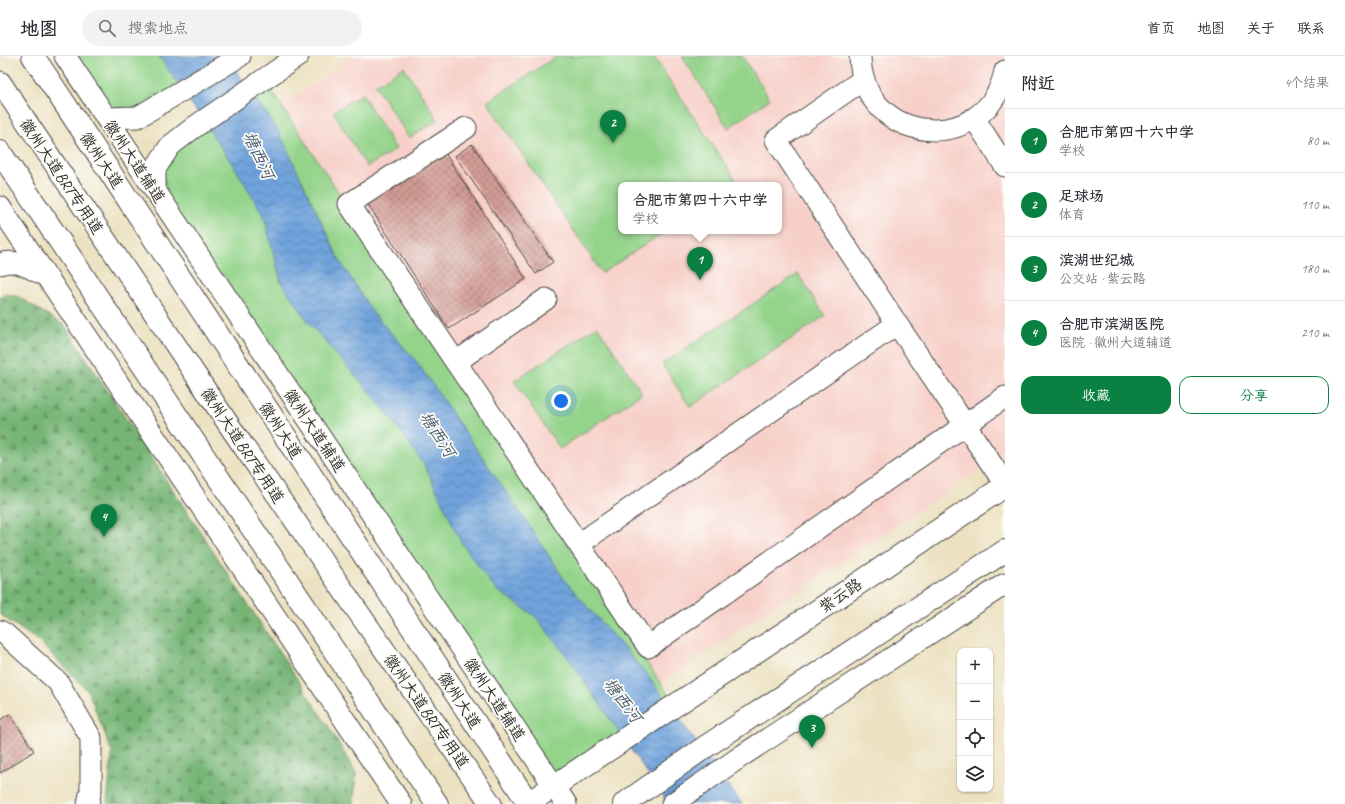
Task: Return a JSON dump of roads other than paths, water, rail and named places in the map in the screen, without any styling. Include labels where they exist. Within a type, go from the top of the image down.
[{"type":"main road","name":"徽州大道","points":[[33,56],[528,804]]},
{"type":"main road","points":[[0,152],[437,804]]},
{"type":"main road","name":"紫云路","points":[[560,796],[589,763],[1005,485]]},
{"type":"main road","points":[[624,804],[705,747],[1005,550]]},
{"type":"main road","points":[[528,804],[560,796]]},
{"type":"street","name":"徽州大道辅道","points":[[65,56],[560,796]]},
{"type":"street","points":[[155,191],[155,169],[170,146],[193,128],[298,56]]},
{"type":"street","points":[[860,56],[862,73],[870,94],[881,108],[894,119],[905,125],[928,130],[951,128],[974,118],[992,101],[1004,79],[1005,71]]},
{"type":"street","points":[[106,118],[138,117],[238,57]]},
{"type":"street","points":[[864,79],[776,140],[1005,485]]},
{"type":"street","name":"徽州大道BRT专用道","points":[[0,82],[235,434],[491,804]]},
{"type":"street","name":"徽州大道BRT专用道","points":[[0,99],[275,509],[480,804]]},
{"type":"street","points":[[974,118],[1005,166]]},
{"type":"street","points":[[466,128],[349,204],[648,647],[1005,397]]},
{"type":"street","points":[[0,207],[401,804]]},
{"type":"street","points":[[0,264],[7,262],[24,265],[46,276]]},
{"type":"street","points":[[456,362],[546,299]]},
{"type":"street","points":[[579,544],[897,324]]},
{"type":"street","points":[[672,804],[1005,584]]},
{"type":"street","points":[[0,632],[5,634],[58,682],[91,738],[91,789],[88,804]]},
{"type":"water","name":"塘西河","points":[[159,56],[226,56],[279,132],[340,261],[373,313],[417,362],[566,582],[644,671],[742,804],[668,804],[570,660],[535,616],[495,589],[461,542],[426,468],[403,434],[374,397],[310,324],[281,282],[264,216],[237,171]]},
{"type":"place","name":"足球场","points":[[613,143]]},
{"type":"place","name":"合肥市第四十六中学","points":[[700,280]]},
{"type":"place","name":"合肥市滨湖医院","points":[[104,537]]},
{"type":"place","name":"滨湖世纪城","points":[[812,748]]}]
